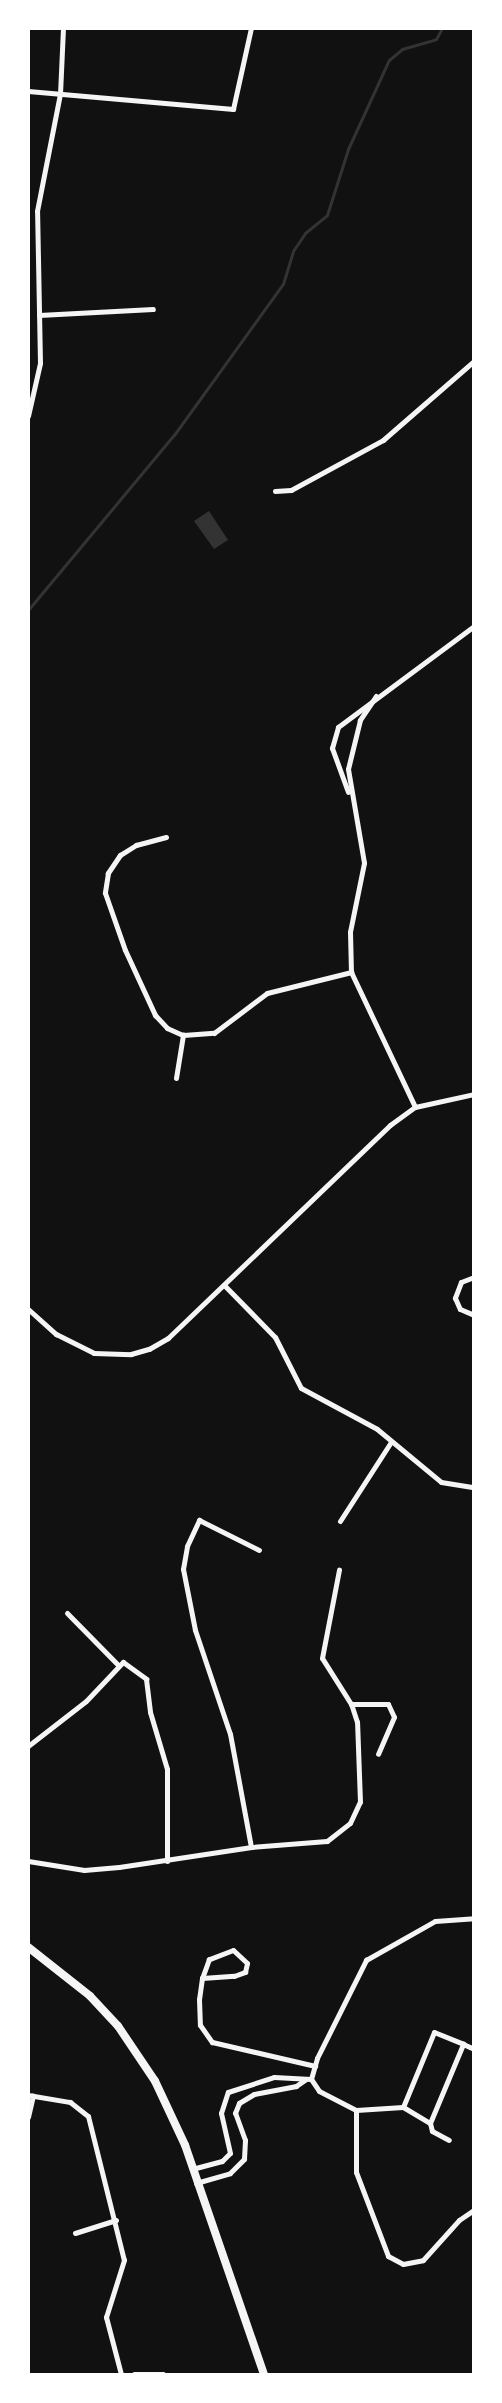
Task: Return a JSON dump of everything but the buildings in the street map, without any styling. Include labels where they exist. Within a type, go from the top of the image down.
[{"type":"main road","points":[[28,1947],[74,1980],[118,2026],[156,2081],[192,2169],[264,2374]]},
{"type":"street","points":[[28,416],[40,363],[37,211],[60,94],[63,28]]},
{"type":"street","points":[[28,91],[233,109],[251,28]]},
{"type":"street","points":[[39,315],[153,309]]},
{"type":"street","points":[[275,491],[291,490],[383,440],[474,361]]},
{"type":"street","points":[[351,799],[334,755],[333,738],[344,719],[474,626]]},
{"type":"street","points":[[375,696],[351,744],[348,769],[351,799],[364,863],[350,932],[351,972],[414,1107]]},
{"type":"street","points":[[166,837],[136,845],[120,855],[108,873],[105,893],[125,950],[155,1015],[167,1028],[183,1035],[214,1033],[254,1001],[280,987],[351,972]]},
{"type":"street","points":[[176,1078],[183,1035]]},
{"type":"street","points":[[28,1309],[56,1334],[93,1353],[131,1354],[159,1344],[224,1285],[367,1146],[414,1107],[474,1094]]},
{"type":"street","points":[[474,1277],[461,1282],[455,1298],[460,1309],[474,1315]]},
{"type":"street","points":[[224,1285],[275,1337],[302,1388],[377,1429],[441,1482],[474,1487]]},
{"type":"street","points":[[340,1521],[391,1442]]},
{"type":"street","points":[[251,1847],[230,1734],[195,1630],[183,1569],[187,1546],[199,1520],[259,1550]]},
{"type":"street","points":[[28,1861],[84,1870],[167,1861],[251,1847],[327,1841],[350,1823],[360,1802],[361,1762],[351,1704],[322,1658],[339,1570]]},
{"type":"street","points":[[68,1613],[119,1666]]},
{"type":"street","points":[[28,1746],[86,1701],[123,1662],[146,1679],[150,1712],[167,1769],[167,1861]]},
{"type":"street","points":[[351,1704],[388,1704],[394,1718],[378,1754]]},
{"type":"street","points":[[196,2183],[230,2173],[244,2159],[245,2140],[235,2113],[239,2103],[254,2094],[296,2086],[308,2079],[366,1960],[435,1921],[474,1918]]},
{"type":"street","points":[[202,1978],[234,1976],[244,1972],[247,1963],[233,1950],[209,1959],[202,1978],[200,2025],[212,2042],[315,2066]]},
{"type":"street","points":[[403,2107],[434,2032],[474,2049]]},
{"type":"street","points":[[449,2140],[432,2132],[430,2123],[463,2044]]},
{"type":"street","points":[[192,2169],[222,2161],[230,2153],[221,2113],[228,2092],[274,2077],[308,2079],[319,2091],[356,2110],[403,2107],[430,2123]]},
{"type":"street","points":[[28,2117],[31,2095],[70,2102],[88,2116],[116,2220],[124,2260],[106,2317],[121,2374]]},
{"type":"street","points":[[356,2110],[356,2172],[388,2256],[403,2264],[423,2260],[459,2220],[474,2210]]},
{"type":"street","points":[[75,2233],[116,2220]]},
{"type":"street","points":[[134,2374],[163,2374]]},
{"type":"shaded area","points":[[209,511],[228,540],[214,549],[194,521]]},
{"type":"waterway","points":[[28,610],[174,435],[283,284],[293,251],[305,233],[327,215],[348,149],[389,60],[402,49],[436,39],[442,28]]}]
